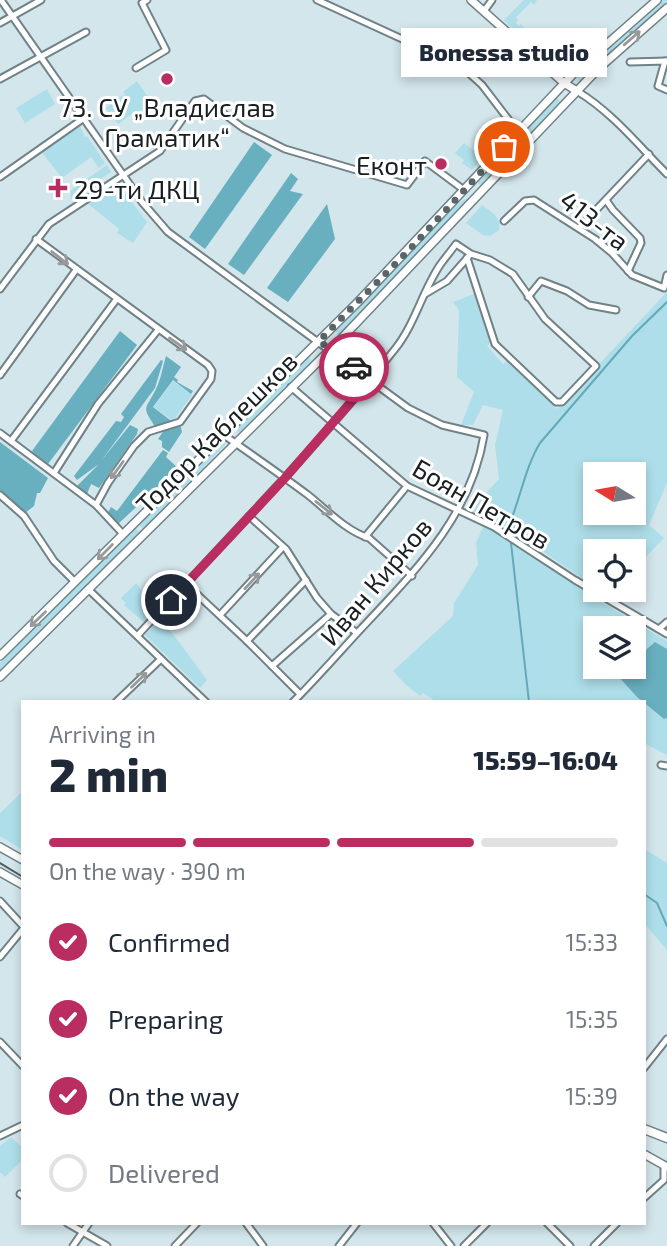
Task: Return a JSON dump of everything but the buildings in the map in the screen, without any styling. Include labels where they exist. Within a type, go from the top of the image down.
[{"type":"highway","points":[[646,1130],[667,1140]]},
{"type":"main road","points":[[471,0],[564,83],[577,91]]},
{"type":"main road","name":"Тодор Каблешков","points":[[0,656],[319,341],[564,83],[657,0]]},
{"type":"main road","name":"Тодор Каблешков","points":[[0,677],[329,349],[577,91],[667,8]]},
{"type":"main road","points":[[0,847],[21,859]]},
{"type":"main road","points":[[0,872],[21,884]]},
{"type":"main road","points":[[646,1155],[666,1166]]},
{"type":"street","points":[[1,0],[153,217],[196,254],[370,380]]},
{"type":"street","points":[[0,23],[41,0]]},
{"type":"street","points":[[136,68],[166,50],[142,3],[147,0]]},
{"type":"street","points":[[317,0],[461,66],[482,85],[518,132]]},
{"type":"street","points":[[484,11],[492,0]]},
{"type":"street","points":[[0,79],[86,32]]},
{"type":"street","points":[[630,62],[666,61],[658,86],[667,90]]},
{"type":"street","points":[[577,91],[629,132],[667,174]]},
{"type":"street","points":[[0,289],[48,224],[160,151],[195,101],[204,99],[243,128],[285,149],[407,185],[425,161],[464,190]]},
{"type":"street","points":[[0,177],[84,118]]},
{"type":"street","points":[[579,228],[649,154]]},
{"type":"street","name":"413-та","points":[[503,221],[525,201],[534,200],[579,228],[612,253],[632,275],[664,288],[667,275]]},
{"type":"street","name":"413-та","points":[[606,200],[640,238],[641,243],[628,271]]},
{"type":"street","points":[[36,239],[76,271],[208,365],[212,371],[211,379],[180,422],[148,432],[134,446],[96,505]]},
{"type":"street","points":[[138,635],[285,478],[370,380],[416,317],[439,266],[456,244],[469,256],[495,344],[559,403],[596,366],[545,319],[513,274],[490,260],[469,256]]},
{"type":"street","points":[[425,294],[447,281],[469,256]]},
{"type":"street","points":[[0,375],[76,271]]},
{"type":"street","points":[[528,297],[541,281],[566,291],[589,305],[616,310]]},
{"type":"street","points":[[11,441],[117,300]]},
{"type":"street","points":[[54,473],[98,404],[158,330]]},
{"type":"street","name":"Иван Кирков","points":[[295,700],[412,576],[435,547],[458,510],[474,474],[484,435],[442,425],[421,416],[370,380]]},
{"type":"street","name":"Боян Петров","points":[[291,387],[407,486],[494,527],[575,580],[667,634]]},
{"type":"street","points":[[0,433],[96,505],[123,534]]},
{"type":"street","points":[[224,435],[360,536],[365,537],[412,576]]},
{"type":"street","points":[[365,537],[407,486]]},
{"type":"street","points":[[0,495],[24,516],[54,561],[76,582]]},
{"type":"street","points":[[249,516],[283,547],[331,614],[357,633]]},
{"type":"street","points":[[220,615],[283,547]]},
{"type":"street","points":[[247,641],[306,580]]},
{"type":"street","points":[[186,584],[300,694]]},
{"type":"street","points":[[88,589],[204,700]]},
{"type":"street","points":[[272,666],[331,614]]},
{"type":"street","points":[[659,629],[667,622]]},
{"type":"street","points":[[119,700],[161,659]]},
{"type":"street","points":[[0,901],[21,925]]},
{"type":"street","points":[[0,957],[21,930]]},
{"type":"street","points":[[646,1065],[667,1039]]},
{"type":"street","points":[[0,1042],[21,1064]]},
{"type":"street","points":[[0,1135],[21,1126]]},
{"type":"street","points":[[646,1196],[664,1180],[666,1166]]},
{"type":"street","points":[[71,1225],[107,1246]]},
{"type":"street","points":[[73,1246],[88,1225]]},
{"type":"street","points":[[176,1246],[195,1225]]},
{"type":"street","points":[[247,1225],[263,1246]]},
{"type":"street","points":[[338,1246],[355,1225]]},
{"type":"street","points":[[435,1225],[452,1246]]},
{"type":"street","points":[[464,1246],[485,1225]]},
{"type":"street","points":[[549,1225],[570,1246]]},
{"type":"street","points":[[594,1246],[615,1225]]},
{"type":"shaded area","points":[[524,0],[537,0],[534,5],[531,2],[516,17],[516,23],[519,26],[521,24],[528,32],[526,34],[521,32],[521,29],[517,32],[504,20]]},
{"type":"shaded area","points":[[662,0],[667,0],[667,3],[580,81],[576,77]]},
{"type":"shaded area","points":[[137,81],[158,111],[143,121],[136,111],[118,124],[106,108],[123,95],[131,104],[123,92]]},
{"type":"shaded area","points":[[47,89],[55,104],[25,123],[16,108]]},
{"type":"shaded area","points":[[556,97],[560,101],[481,186],[477,182]]},
{"type":"shaded area","points":[[79,124],[85,137],[87,136],[105,163],[99,168],[91,157],[62,178],[40,150]]},
{"type":"shaded area","points":[[254,142],[272,155],[205,249],[189,237]]},
{"type":"shaded area","points":[[464,143],[482,157],[472,170],[462,163],[464,160],[455,153]]},
{"type":"shaded area","points":[[107,165],[111,172],[71,199],[70,191]]},
{"type":"shaded area","points":[[291,173],[298,179],[290,191],[303,194],[244,275],[228,264]]},
{"type":"shaded area","points":[[117,182],[147,222],[133,243],[117,233],[119,229],[87,203]]},
{"type":"shaded area","points":[[469,199],[339,335],[335,331],[455,206]]},
{"type":"shaded area","points":[[327,204],[335,239],[288,302],[267,288]]},
{"type":"shaded area","points":[[482,205],[495,215],[500,225],[499,230],[490,236],[483,235],[466,223]]},
{"type":"shaded area","points":[[667,289],[667,483],[649,525],[664,538],[646,557],[646,539],[583,539],[583,579],[502,524],[470,510],[499,479],[495,445],[503,410],[483,405],[473,425],[461,425],[474,392],[457,377],[459,310],[453,302],[474,294],[490,343],[487,346],[503,364],[507,361],[557,409]]},
{"type":"shaded area","points":[[120,331],[137,345],[48,464],[39,460],[32,451]]},
{"type":"shaded area","points":[[166,356],[181,367],[174,377],[177,382],[193,391],[191,394],[173,380],[153,407],[174,423],[156,428],[146,408],[158,385]]},
{"type":"shaded area","points":[[309,357],[312,361],[239,433],[235,429]]},
{"type":"shaded area","points":[[161,360],[163,361],[155,388],[101,461],[130,425],[138,429],[137,434],[99,488],[91,484],[87,494],[75,488],[99,464],[77,480],[74,476],[116,421],[121,422],[124,417],[121,414]]},
{"type":"shaded area","points":[[173,381],[192,395],[173,421],[154,407]]},
{"type":"shaded area","points":[[180,424],[182,432],[169,452],[162,447],[162,441],[158,439],[167,426]]},
{"type":"shaded area","points":[[223,441],[226,444],[144,529],[139,525]]},
{"type":"shaded area","points":[[0,442],[48,478],[40,493],[37,493],[34,506],[25,513],[0,491]]},
{"type":"shaded area","points":[[163,450],[168,453],[166,457],[178,468],[117,525],[107,514],[111,507],[117,511]]},
{"type":"shaded area","points":[[484,525],[583,591],[583,602],[601,602],[625,616],[583,616],[583,679],[620,679],[641,700],[434,700],[423,693],[420,696],[406,685],[393,671],[453,616],[454,603],[478,565],[476,543]]},
{"type":"shaded area","points":[[136,528],[140,533],[0,671],[0,663]]},
{"type":"shaded area","points":[[136,583],[156,610],[145,623],[124,605],[126,603],[121,598]]},
{"type":"shaded area","points":[[161,618],[207,680],[200,688],[145,635]]},
{"type":"shaded area","points":[[646,629],[667,641],[667,649],[655,642],[646,650]]},
{"type":"shaded area","points":[[655,642],[667,649],[667,718],[664,719],[646,704],[646,700],[637,697],[621,679],[646,679],[646,650]]},
{"type":"shaded area","points":[[646,705],[664,719],[667,718],[667,755],[646,744]]},
{"type":"shaded area","points":[[21,793],[21,849],[0,836],[0,813]]},
{"type":"shaded area","points":[[646,850],[667,863],[667,950],[646,925]]},
{"type":"shaded area","points":[[11,1137],[21,1146],[21,1161],[5,1177],[0,1172],[0,1146]]},
{"type":"waterway","points":[[514,534],[511,520],[527,471],[540,443],[632,336],[667,302]]},
{"type":"waterway","points":[[511,543],[529,700]]},
{"type":"waterway","points":[[646,895],[657,903],[667,926]]},
{"type":"tram line","points":[[0,863],[21,876]]},
{"type":"way so far","points":[[354,367],[319,341],[410,249],[504,147]]},
{"type":"place","name":"73. СУ „Владислав Граматик“","points":[[167,79]]},
{"type":"place","name":"Bonessa studio","points":[[504,147]]},
{"type":"place","name":"Еконт","points":[[441,164]]},
{"type":"place","name":"29-ти ДКЦ","points":[[58,188]]},
{"type":"route","points":[[171,600],[285,478],[370,380],[354,367]]}]
